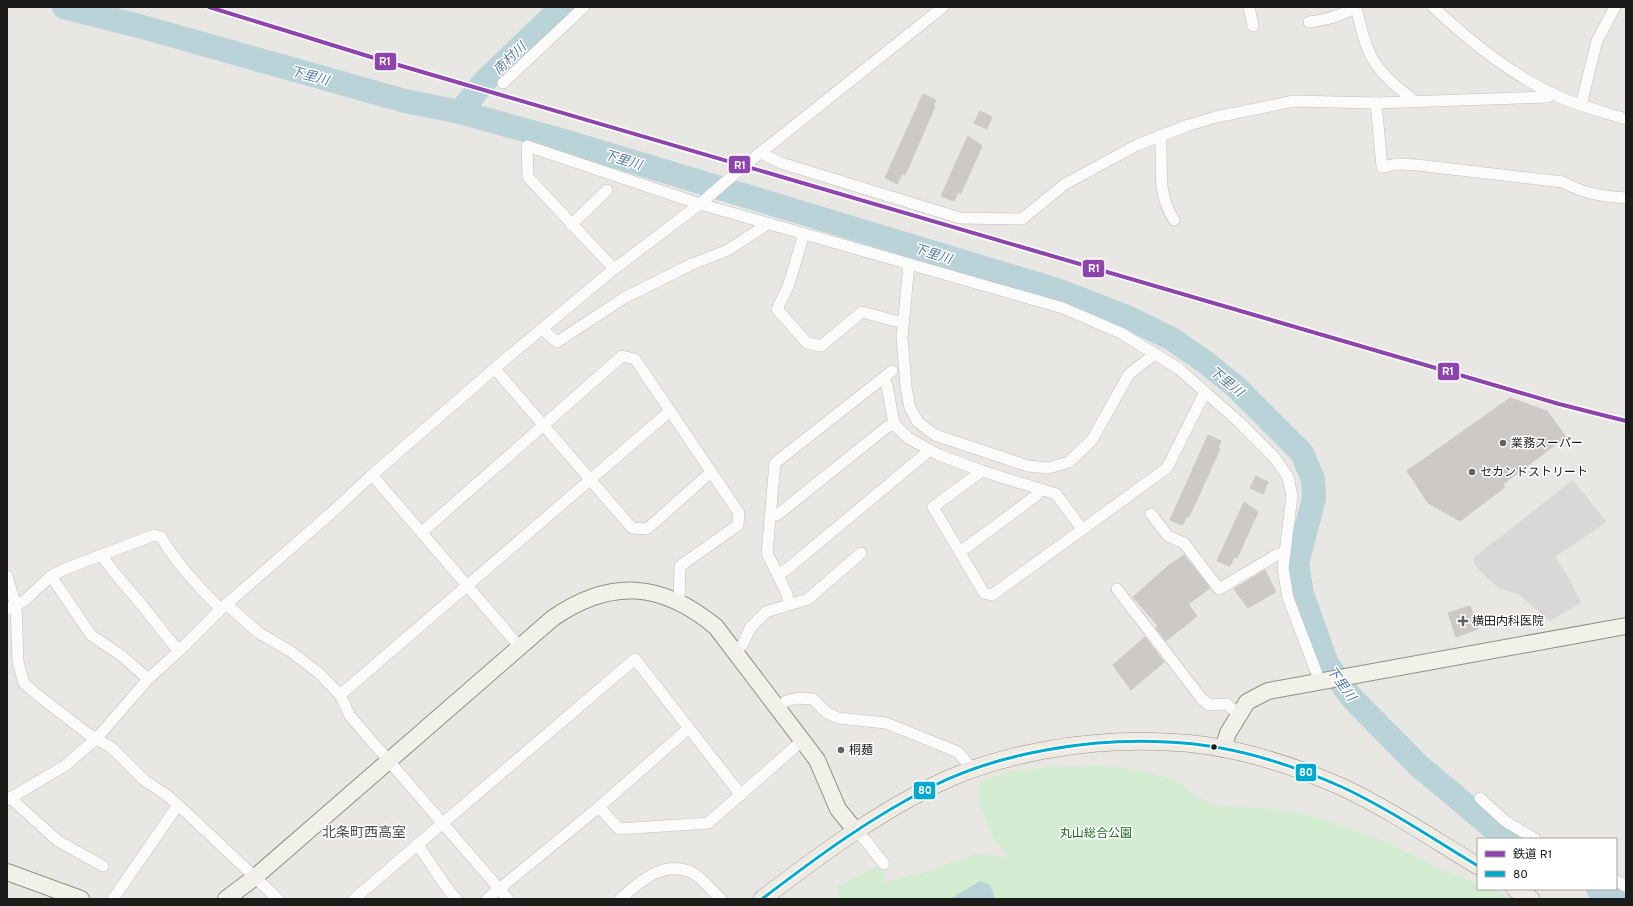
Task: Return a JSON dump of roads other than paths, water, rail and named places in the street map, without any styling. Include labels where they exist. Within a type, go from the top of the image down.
[{"type":"main road","points":[[762,899],[855,830],[935,785],[974,770],[1046,751],[1084,745],[1168,742],[1223,749],[1300,771],[1342,787],[1386,811],[1477,865]]},
{"type":"main road","points":[[1517,890],[1531,899]]},
{"type":"street","points":[[503,83],[584,7]]},
{"type":"street","points":[[103,866],[58,841],[9,798],[66,765],[97,738],[148,680],[224,606],[330,514],[372,475],[542,329],[614,269],[702,202],[760,153],[944,7]]},
{"type":"street","points":[[1249,7],[1253,26]]},
{"type":"street","points":[[1309,22],[1324,21],[1344,14],[1356,7],[1364,40],[1373,62],[1390,81],[1411,98],[1412,101]]},
{"type":"street","points":[[1433,7],[1484,52],[1551,93],[1581,105],[1626,119]]},
{"type":"street","points":[[1581,105],[1597,42],[1616,7]]},
{"type":"street","points":[[760,153],[782,163],[960,218],[1022,219],[1065,184],[1137,145],[1160,135],[1216,117],[1281,104],[1325,101],[1376,103],[1548,97],[1551,93]]},
{"type":"street","points":[[1376,103],[1382,167],[1398,164],[1417,165],[1563,182],[1579,190],[1598,196],[1626,198]]},
{"type":"street","points":[[1160,135],[1162,187],[1165,206],[1174,220]]},
{"type":"street","points":[[614,269],[528,177],[527,146],[804,234],[1063,308],[1121,334],[1179,370],[1205,392],[1239,422],[1274,457],[1288,477],[1292,496],[1283,568],[1288,598],[1320,682]]},
{"type":"street","points":[[571,224],[607,190]]},
{"type":"street","points":[[542,329],[557,342],[624,298],[690,265],[728,250],[769,223]]},
{"type":"street","points":[[804,234],[788,287],[776,308],[807,344],[821,346],[862,312],[903,323]]},
{"type":"street","points":[[909,264],[902,337],[906,387],[910,408],[918,422],[934,435],[1028,466],[1048,468],[1068,462],[1092,440],[1129,374],[1155,354]]},
{"type":"street","points":[[422,532],[622,356],[635,359],[739,513],[738,525],[680,566],[679,600]]},
{"type":"street","points":[[495,369],[632,528],[647,529],[711,472]]},
{"type":"street","points":[[789,604],[778,574],[767,552],[775,463],[887,374],[887,386],[894,424],[908,438],[930,450],[982,471],[1056,494],[1082,529]]},
{"type":"street","points":[[982,471],[933,507],[984,593],[992,595],[1167,468],[1205,392]]},
{"type":"street","points":[[340,695],[670,411]]},
{"type":"street","points":[[770,515],[777,515],[887,427],[894,424]]},
{"type":"street","points":[[778,574],[799,560],[930,450]]},
{"type":"street","points":[[372,475],[519,646]]},
{"type":"street","points":[[960,552],[1036,495],[1040,489]]},
{"type":"street","points":[[1151,514],[1168,536],[1184,543],[1219,588],[1278,554],[1285,554]]},
{"type":"street","points":[[12,607],[24,601],[51,576],[154,535],[161,537],[170,553],[187,574],[224,606],[259,633],[290,651],[320,674],[340,695],[350,716],[387,761],[508,899]]},
{"type":"street","points":[[735,652],[743,644],[750,628],[766,612],[808,599],[862,553]]},
{"type":"street","points":[[102,555],[121,582],[179,651]]},
{"type":"street","points":[[7,576],[18,662],[24,683],[88,734],[112,748],[144,780],[178,805],[278,899]]},
{"type":"street","points":[[51,576],[91,635],[122,656],[148,680]]},
{"type":"street","points":[[1116,589],[1202,699],[1209,705],[1227,704],[1238,714]]},
{"type":"street","points":[[226,899],[254,878],[519,646],[558,614],[569,606],[590,597],[610,592],[632,590],[655,593],[679,600],[698,612],[716,627],[817,760],[838,809],[884,864]]},
{"type":"street","points":[[1223,749],[1228,733],[1238,714],[1248,702],[1268,691],[1626,626]]},
{"type":"street","points":[[354,899],[635,659],[740,795]]},
{"type":"street","points":[[777,708],[786,701],[798,698],[813,699],[827,713],[838,718],[886,723],[958,752],[974,770]]},
{"type":"street","points":[[487,899],[500,890],[599,807],[689,728]]},
{"type":"street","points":[[599,807],[619,830],[708,823],[802,741]]},
{"type":"street","points":[[1480,798],[1505,821],[1532,838]]},
{"type":"street","points":[[113,899],[178,805]]},
{"type":"street","points":[[418,844],[442,882],[456,899]]},
{"type":"street","points":[[620,899],[646,876],[668,869],[692,873],[721,899]]},
{"type":"street","points":[[7,872],[54,894],[82,899]]},
{"type":"street","points":[[1617,882],[1626,886]]},
{"type":"water","points":[[980,881],[990,885],[995,898],[950,899]]},
{"type":"waterway","name":"下里川","points":[[64,7],[139,26],[405,101],[460,112],[571,143],[1057,290],[1129,318],[1172,339],[1205,362],[1235,386],[1302,453],[1313,479],[1314,498],[1297,564],[1302,594],[1327,664],[1352,698],[1418,765],[1492,827],[1508,838]]},
{"type":"waterway","name":"南村川","points":[[460,112],[484,82],[562,7]]},
{"type":"waterway","name":"下里川","points":[[1600,890],[1618,899]]},
{"type":"rail line","name":"R1","points":[[209,7],[371,57],[1559,404],[1626,421]]},
{"type":"place","name":"業務スーパー","points":[[1503,443]]},
{"type":"place","name":"セカンドストリート","points":[[1472,472]]},
{"type":"place","name":"横田内科医院","points":[[1463,621]]},
{"type":"place","name":"桐麺","points":[[841,750]]},
{"type":"district","name":"北条町西高室","points":[[364,832]]},
{"type":"park label","name":"丸山総合公園","points":[[1096,833]]}]
